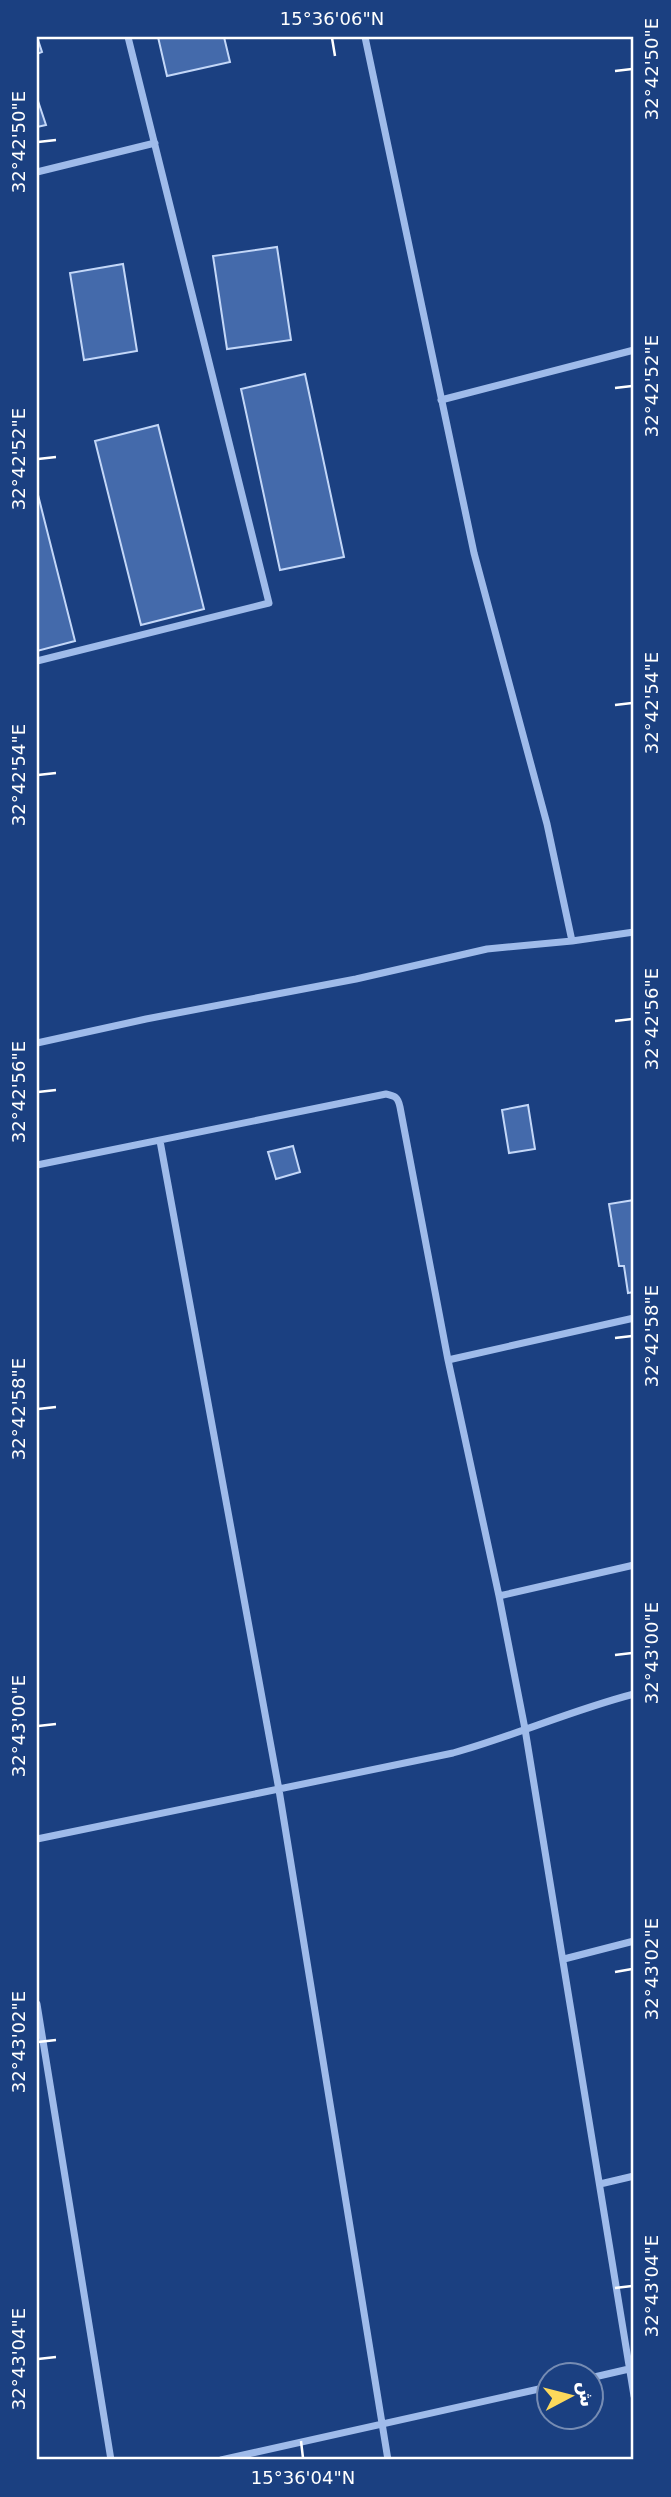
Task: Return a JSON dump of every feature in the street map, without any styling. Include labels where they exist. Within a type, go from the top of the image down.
[{"type":"street","points":[[37,661],[269,603],[128,37]]},
{"type":"street","points":[[365,37],[474,553],[547,824],[572,941]]},
{"type":"street","points":[[37,172],[155,143]]},
{"type":"street","points":[[441,400],[634,350]]},
{"type":"street","points":[[37,1043],[356,979],[487,949],[634,932]]},
{"type":"street","points":[[37,1165],[386,1094],[399,1100],[525,1729],[634,2396]]},
{"type":"street","points":[[160,1141],[279,1790],[388,2460]]},
{"type":"street","points":[[449,1360],[634,1318]]},
{"type":"street","points":[[499,1596],[634,1565]]},
{"type":"street","points":[[37,1839],[453,1753],[634,1694]]},
{"type":"street","points":[[564,1959],[634,1941]]},
{"type":"street","points":[[37,2004],[111,2460]]},
{"type":"street","points":[[600,2184],[634,2176]]},
{"type":"street","points":[[604,2375],[629,2369]]},
{"type":"street","points":[[221,2460],[534,2390]]},
{"type":"building","points":[[37,37],[42,52],[37,54]]},
{"type":"building","points":[[158,37],[224,37],[230,62],[167,76]]},
{"type":"building","points":[[37,98],[46,125],[37,127]]},
{"type":"building","points":[[277,247],[291,340],[227,349],[213,256]]},
{"type":"building","points":[[123,264],[137,351],[84,360],[70,273]]},
{"type":"building","points":[[305,374],[344,557],[280,570],[241,389]]},
{"type":"building","points":[[158,425],[204,609],[141,625],[95,441]]},
{"type":"building","points":[[37,491],[75,641],[37,651]]},
{"type":"building","points":[[528,1105],[535,1149],[509,1153],[502,1110]]},
{"type":"building","points":[[293,1146],[300,1172],[276,1179],[268,1152]]},
{"type":"building","points":[[634,1200],[634,1292],[628,1293],[624,1266],[619,1266],[609,1204]]}]
